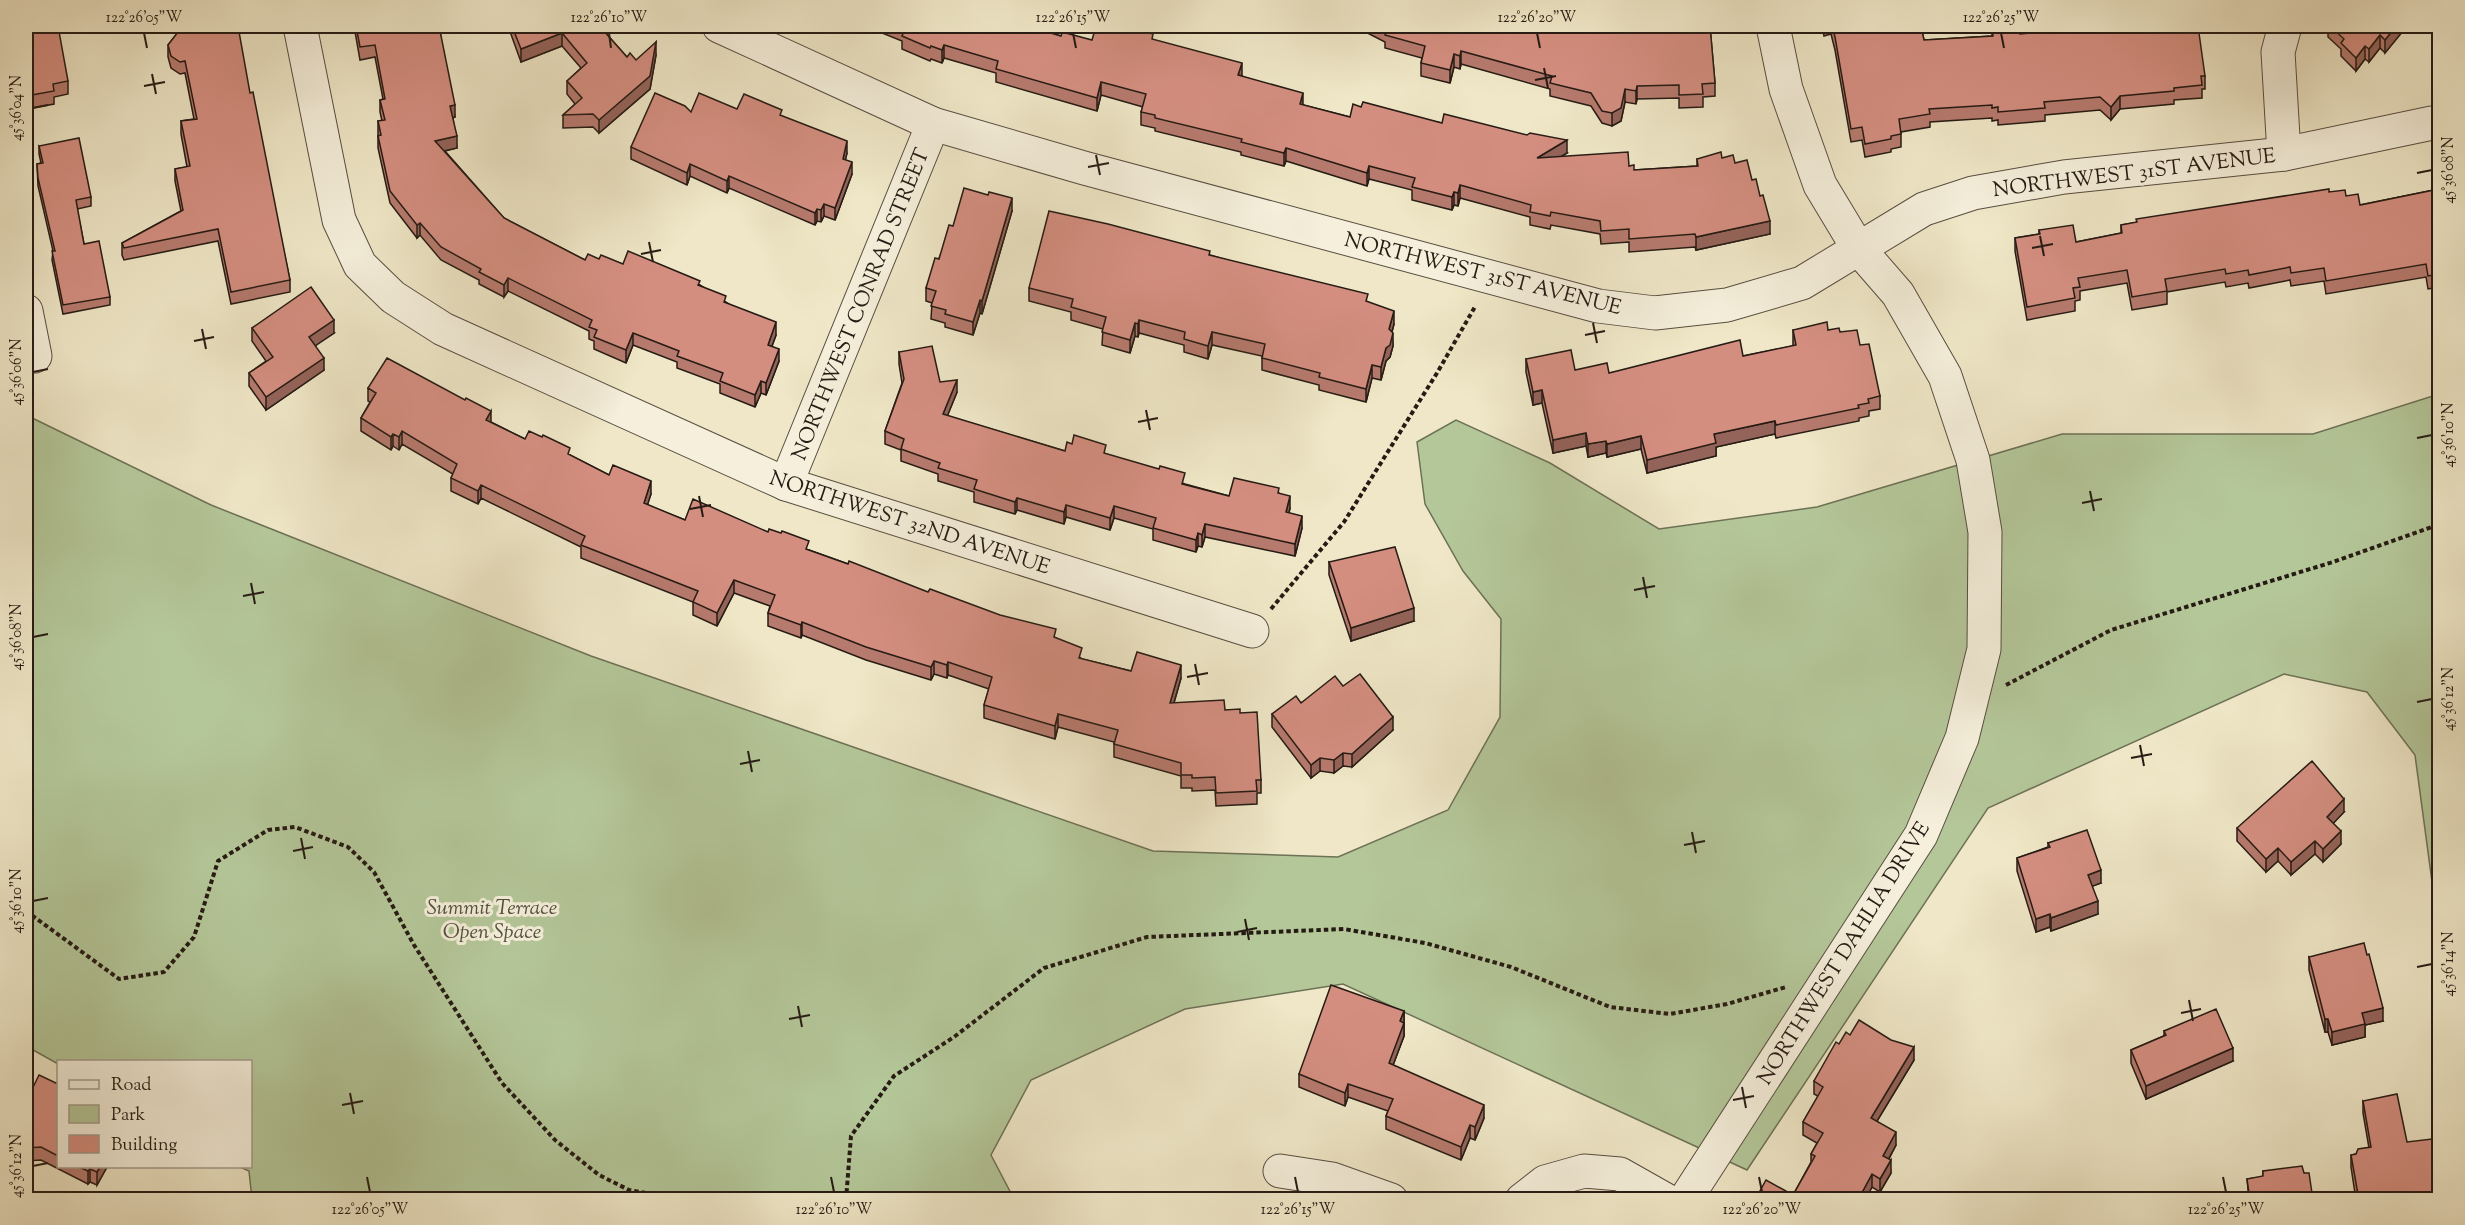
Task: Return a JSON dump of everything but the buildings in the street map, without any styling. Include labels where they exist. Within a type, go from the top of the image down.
[{"type":"street","name":"NORTHWEST 32ND AVENUE","points":[[300,26],[339,220],[360,265],[393,297],[443,329],[786,484],[1252,631]]},
{"type":"street","name":"NORTHWEST 31ST AVENUE","points":[[719,26],[933,123],[1084,168],[1491,278],[1598,306],[1656,313],[1727,305],[1802,283],[1924,209],[1973,193],[2064,177],[2284,154],[2432,123]]},
{"type":"street","name":"NORTHWEST DAHLIA DRIVE","points":[[1685,1200],[1833,975],[1921,835],[1962,738],[1984,649],[1985,532],[1973,460],[1944,376],[1898,294],[1858,248],[1821,185],[1786,89],[1773,26]]},
{"type":"street","points":[[2284,154],[2278,52],[2285,26]]},
{"type":"street","name":"NORTHWEST CONRAD STREET","points":[[786,484],[933,123]]},
{"type":"street","points":[[26,311],[35,356]]},
{"type":"street","points":[[1280,1171],[1332,1179],[1391,1200]]},
{"type":"street","points":[[1522,1200],[1545,1182],[1584,1171],[1620,1174],[1666,1200]]},
{"type":"path","points":[[1252,631],[1344,522],[1437,373],[1491,278]]},
{"type":"path","points":[[1970,704],[2111,630],[2333,562],[2439,524]]},
{"type":"path","points":[[26,911],[119,979],[164,972],[194,938],[218,861],[268,830],[295,827],[348,847],[374,872],[414,945],[502,1083],[555,1140],[598,1175],[629,1190],[688,1200]]},
{"type":"path","points":[[846,1200],[851,1136],[894,1076],[954,1037],[1044,968],[1147,938],[1344,929],[1425,943],[1511,967],[1610,1007],[1670,1014],[1727,1004],[1816,977],[1833,975]]},
{"type":"green space","name":"Summit Terrace Open Space","points":[[2439,394],[2439,934],[2415,755],[2367,692],[2284,674],[1988,808],[1747,1170],[1343,984],[1185,1009],[1031,1080],[991,1155],[1014,1199],[252,1199],[249,1171],[242,1168],[252,1168],[252,1060],[57,1060],[57,1063],[26,1046],[26,415],[211,505],[591,656],[1153,851],[1338,857],[1448,810],[1500,717],[1501,619],[1463,571],[1425,504],[1417,442],[1456,420],[1550,463],[1659,529],[1817,507],[2062,434],[2313,434]]}]
